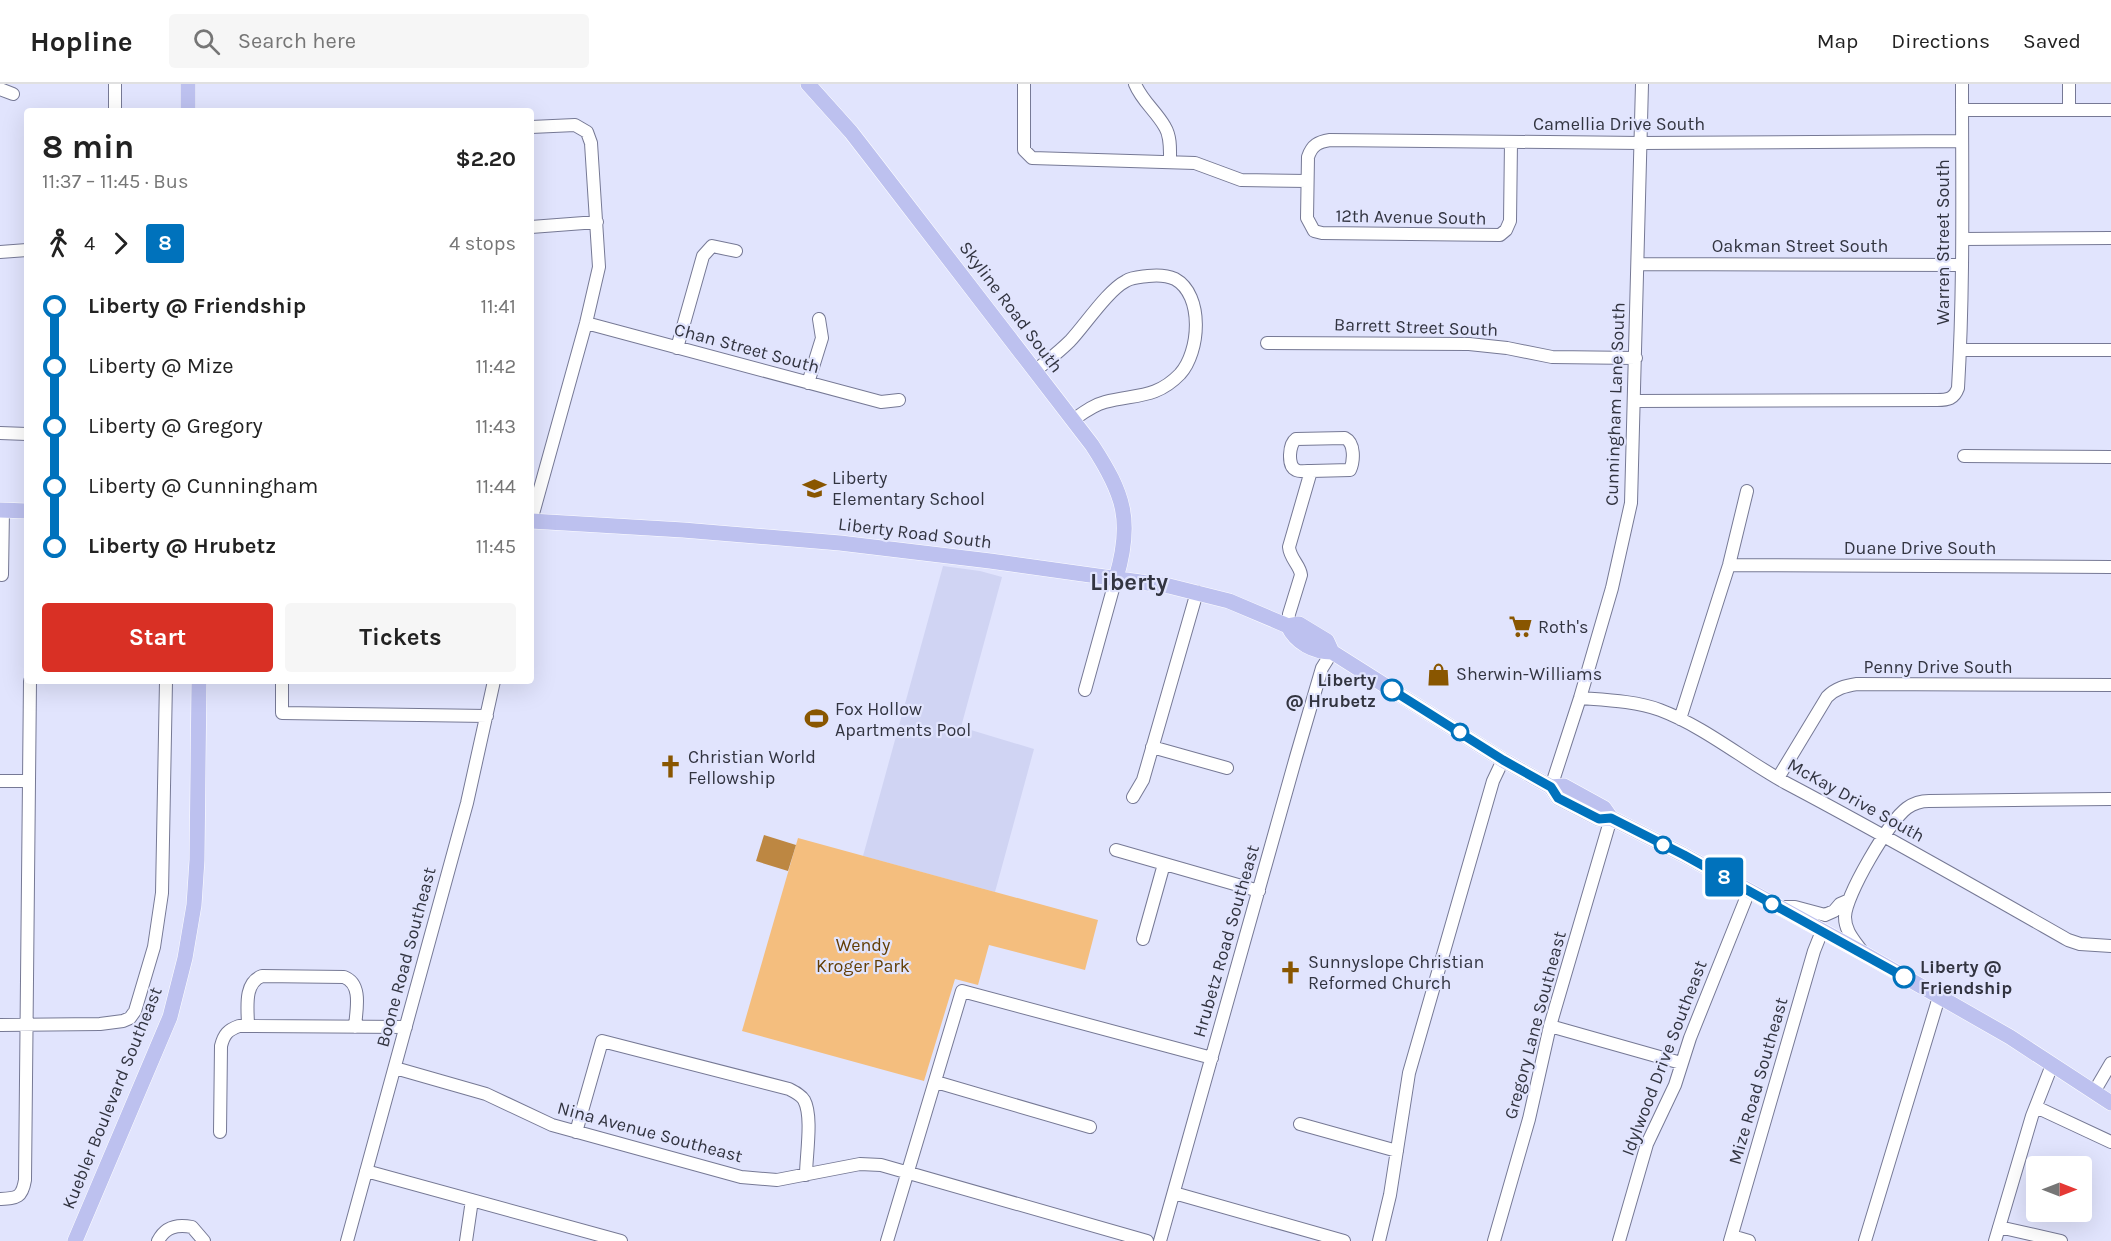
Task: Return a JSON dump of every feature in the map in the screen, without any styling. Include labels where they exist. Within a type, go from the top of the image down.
[{"type":"main road","points":[[188,84],[188,108]]},
{"type":"main road","name":"Skyline Road South","points":[[808,84],[851,132],[1073,420],[1110,472],[1121,500],[1125,530],[1122,558],[1116,578]]},
{"type":"main road","points":[[2,510],[24,511]]},
{"type":"main road","name":"Liberty Road South","points":[[534,521],[840,543],[1116,578],[1197,592],[1243,606],[1288,626],[1293,637],[1319,652],[1332,652],[1503,760],[1551,787],[1558,798],[1599,819],[1611,818],[1863,953],[2010,1037],[2111,1103]]},
{"type":"main road","name":"Kuebler Boulevard Southeast","points":[[75,1241],[170,1017],[185,958],[194,904],[197,860],[199,684]]},
{"type":"street","points":[[115,84],[115,108]]},
{"type":"street","points":[[1024,84],[1024,150],[1028,155],[1039,159],[1196,162],[1241,180],[1307,181]]},
{"type":"street","points":[[1135,84],[1145,103],[1166,128],[1170,160]]},
{"type":"street","name":"Cunningham Lane South","points":[[1551,787],[1580,698],[1628,522],[1633,483],[1642,84]]},
{"type":"street","name":"Warren Street South","points":[[1635,401],[1937,400],[1951,398],[1958,388],[1960,350],[1963,239],[1962,84]]},
{"type":"street","points":[[2069,84],[2069,110]]},
{"type":"street","points":[[0,88],[13,93]]},
{"type":"street","points":[[1962,110],[2111,110]]},
{"type":"street","points":[[534,127],[566,125],[583,128],[591,143],[599,267],[534,510]]},
{"type":"street","name":"Camellia Drive South","points":[[1307,181],[1308,157],[1311,149],[1321,142],[1330,140],[1641,143],[1962,141]]},
{"type":"street","name":"12th Avenue South","points":[[1307,181],[1306,218],[1314,231],[1322,233],[1500,235],[1506,230],[1510,221],[1511,142]]},
{"type":"street","points":[[534,227],[597,222]]},
{"type":"street","points":[[1963,239],[2111,238]]},
{"type":"street","points":[[677,348],[703,255],[712,246],[736,251]]},
{"type":"street","points":[[0,252],[24,250]]},
{"type":"street","name":"Oakman Street South","points":[[1638,264],[1961,265]]},
{"type":"street","points":[[1035,371],[1068,343],[1115,290],[1126,281],[1137,277],[1161,275],[1174,279],[1182,285],[1189,295],[1197,325],[1195,345],[1181,373],[1162,388],[1143,397],[1104,402],[1073,420]]},
{"type":"street","points":[[808,383],[822,338],[819,319]]},
{"type":"street","name":"Chan Street South","points":[[586,322],[881,402],[899,400]]},
{"type":"street","name":"Barrett Street South","points":[[1267,343],[1469,344],[1507,348],[1552,357],[1636,357]]},
{"type":"street","points":[[1960,350],[2111,350]]},
{"type":"street","points":[[0,433],[24,434]]},
{"type":"street","points":[[1345,438],[1352,444],[1350,470],[1311,471],[1296,471],[1293,468],[1291,464],[1292,441],[1345,438]]},
{"type":"street","points":[[1964,456],[2111,457]]},
{"type":"street","points":[[1288,626],[1289,614],[1301,575],[1289,547],[1311,471]]},
{"type":"street","points":[[1680,719],[1729,565],[1747,491]]},
{"type":"street","points":[[2,510],[2,575]]},
{"type":"street","name":"Duane Drive South","points":[[1729,565],[2111,567]]},
{"type":"street","points":[[1085,690],[1116,578]]},
{"type":"street","points":[[1133,796],[1143,780],[1197,592]]},
{"type":"street","name":"Hrubetz Road Southeast","points":[[1160,1241],[1322,668],[1332,652]]},
{"type":"street","points":[[0,1199],[19,1196],[23,1190],[30,684]]},
{"type":"street","points":[[0,1025],[89,1025],[123,1021],[130,1018],[140,1000],[154,947],[164,871],[166,684]]},
{"type":"street","points":[[282,684],[282,713],[487,716]]},
{"type":"street","name":"Boone Road Southeast","points":[[347,1241],[467,803],[493,684]]},
{"type":"street","name":"Penny Drive South","points":[[1778,778],[1827,697],[1833,690],[1842,687],[1857,684],[2111,685]]},
{"type":"street","name":"McKay Drive South","points":[[1580,698],[1632,703],[1659,710],[1680,719],[1778,778],[1884,835],[2068,940],[2080,944],[2111,946]]},
{"type":"street","points":[[1152,747],[1227,768]]},
{"type":"street","points":[[1379,1241],[1390,1195],[1409,1073],[1493,781],[1503,760]]},
{"type":"street","points":[[0,781],[28,781]]},
{"type":"street","points":[[1863,953],[1848,932],[1845,918],[1847,901],[1884,835],[1907,808],[1922,801],[2111,799]]},
{"type":"street","name":"Gregory Lane Southeast","points":[[1494,1241],[1529,1119],[1550,1026],[1611,818]]},
{"type":"street","points":[[1116,850],[1259,891]]},
{"type":"street","points":[[1143,939],[1164,864]]},
{"type":"street","name":"Idylwood Drive Southeast","points":[[1619,1241],[1647,1144],[1675,1085],[1681,1064],[1749,891]]},
{"type":"street","points":[[1779,907],[1795,907],[1825,915],[1847,901]]},
{"type":"street","name":"Mize Road Southeast","points":[[1731,1239],[1814,951],[1822,931]]},
{"type":"street","points":[[248,1026],[250,986],[262,976],[350,979],[356,989],[355,1027]]},
{"type":"street","points":[[887,1241],[962,991],[1212,1058]]},
{"type":"street","points":[[1865,1241],[1939,997]]},
{"type":"street","points":[[220,1132],[221,1046],[224,1036],[232,1028],[248,1026],[406,1027]]},
{"type":"street","points":[[1550,1026],[1681,1064]]},
{"type":"street","points":[[576,1132],[602,1041],[798,1093],[804,1099],[808,1112],[806,1175]]},
{"type":"street","points":[[2094,1092],[2111,1063]]},
{"type":"street","points":[[1995,1241],[2036,1107],[2052,1065]]},
{"type":"street","name":"Nina Avenue Southeast","points":[[394,1068],[486,1094],[552,1125],[741,1177],[777,1180],[860,1164],[881,1165],[1147,1241]]},
{"type":"street","points":[[936,1082],[1090,1127]]},
{"type":"street","points":[[2036,1107],[2111,1142]]},
{"type":"street","points":[[1300,1124],[1397,1151]]},
{"type":"street","points":[[366,1171],[621,1241]]},
{"type":"street","points":[[1174,1192],[1344,1241]]},
{"type":"street","points":[[466,1241],[472,1200]]},
{"type":"street","points":[[158,1241],[171,1227],[184,1226],[192,1227],[204,1241]]},
{"type":"street","points":[[1999,1227],[2061,1241]]},
{"type":"street","points":[[1731,1239],[1749,1241]]},
{"type":"shaded area","points":[[943,566],[980,571],[1002,577],[961,727],[1034,749],[995,892],[863,856]]},
{"type":"shaded area","points":[[764,835],[796,845],[788,871],[756,861]]},
{"type":"green space","name":"Wendy Kroger Park","points":[[798,838],[1098,920],[1085,970],[989,945],[978,985],[955,979],[924,1081],[742,1031]]},
{"type":"bus line","name":"8","points":[[1392,690],[1503,760],[1551,787],[1558,798],[1599,819],[1611,818],[1684,855],[1904,977]]},
{"type":"place","name":"Liberty Elementary School","points":[[814,488]]},
{"type":"place","name":"Roth's","points":[[1520,627]]},
{"type":"place","name":"Sherwin-Williams","points":[[1438,674]]},
{"type":"place","name":"Liberty @ Hrubetz","points":[[1392,690]]},
{"type":"place","name":"Fox Hollow Apartments Pool","points":[[817,719]]},
{"type":"place","name":"Christian World Fellowship","points":[[670,767]]},
{"type":"place","name":"Sunnyslope Christian Reformed Church","points":[[1290,972]]},
{"type":"place","name":"Liberty @ Friendship","points":[[1904,977]]},
{"type":"district","name":"Liberty","points":[[1129,582]]}]
